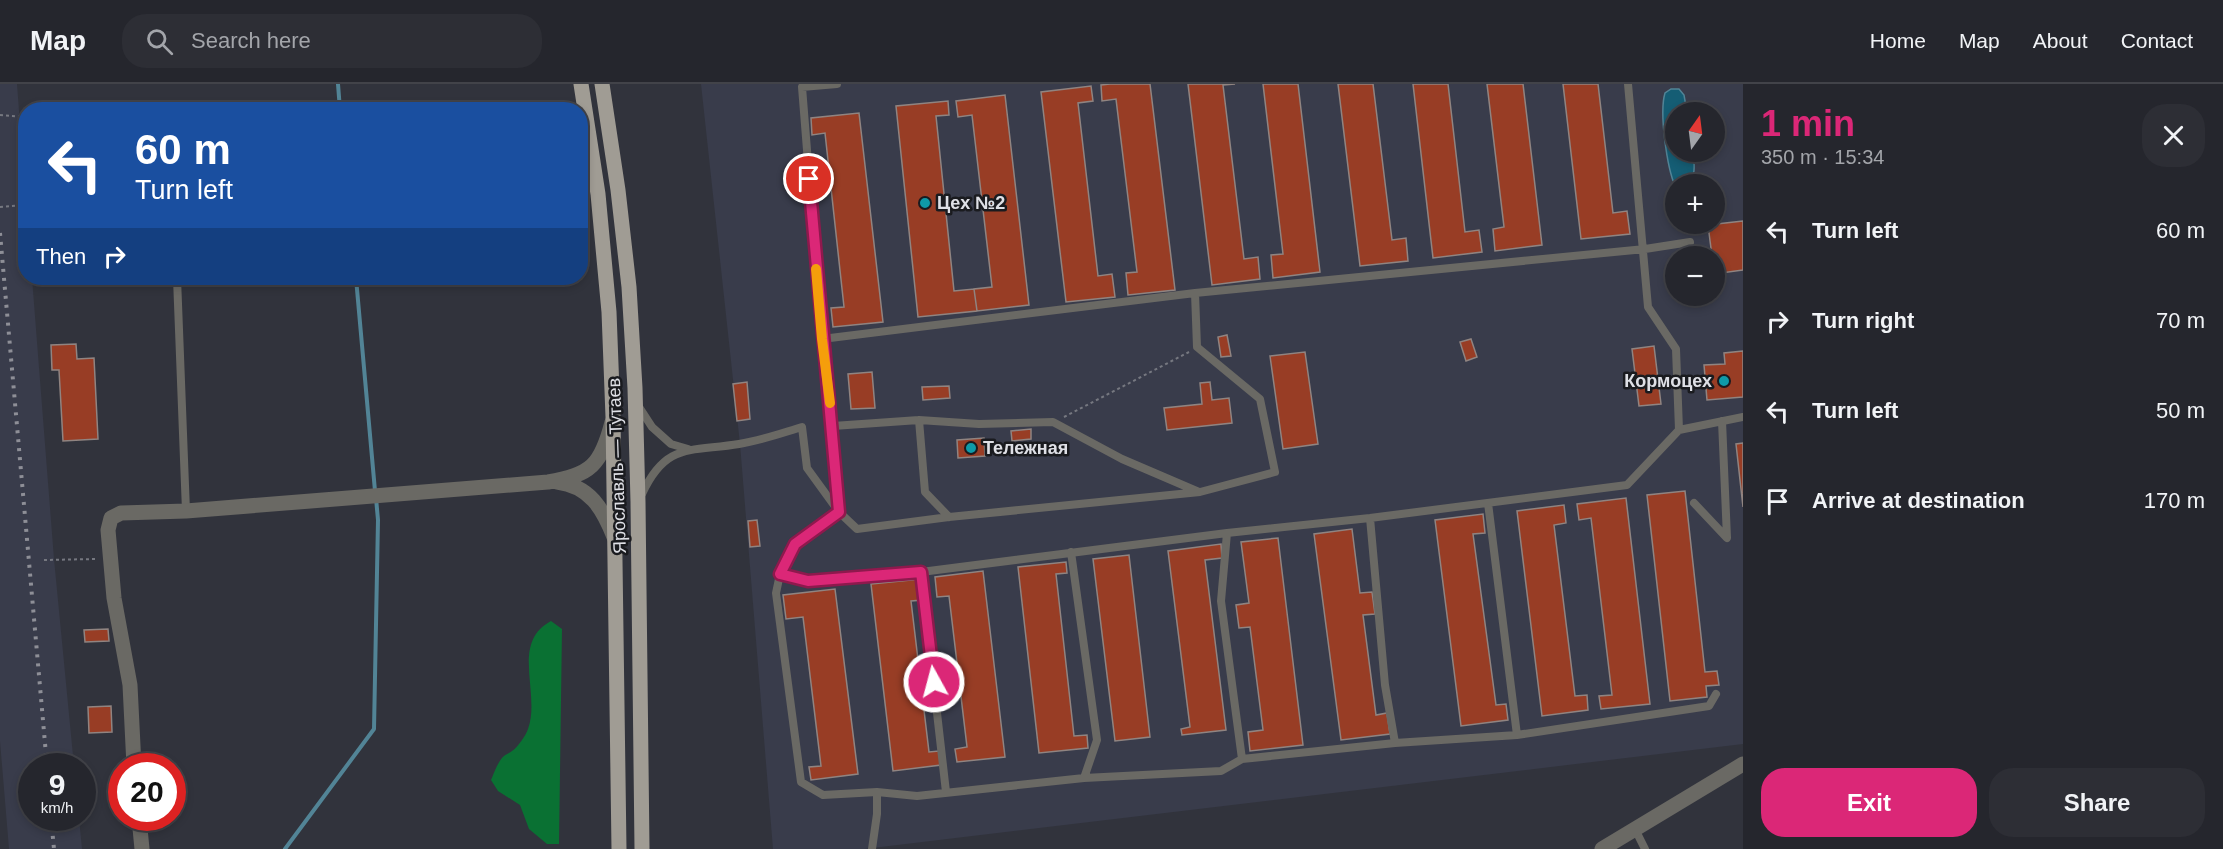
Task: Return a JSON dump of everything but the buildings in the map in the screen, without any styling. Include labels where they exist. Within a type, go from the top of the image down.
[{"type":"main road","name":"Ярославль — Тутаев","points":[[581,84],[584,102]]},
{"type":"main road","name":"Ярославль — Тутаев","points":[[602,84],[618,190],[629,287],[635,388],[642,849]]},
{"type":"main road","name":"Ярославль — Тутаев","points":[[588,131],[599,206],[609,312],[613,417],[619,849]]},
{"type":"street","points":[[133,753],[130,685],[114,597],[108,530],[111,518],[121,513],[186,511],[548,482],[572,478],[585,472],[597,461],[613,417]]},
{"type":"street","points":[[548,482],[565,483],[580,489],[595,500],[604,513],[614,537]]},
{"type":"street","points":[[1602,849],[1743,764]]},
{"type":"street","points":[[140,831],[142,849]]},
{"type":"lane","points":[[837,84],[802,87],[822,339],[839,512]]},
{"type":"lane","points":[[1628,84],[1645,249],[1648,307],[1676,349],[1679,430]]},
{"type":"lane","points":[[822,339],[1195,293],[1645,249],[1690,242]]},
{"type":"lane","points":[[177,285],[186,511]]},
{"type":"lane","points":[[638,502],[650,475],[666,459],[688,449],[740,444],[802,427],[807,468],[839,512],[857,529],[949,517],[1200,492],[1275,472],[1260,399],[1197,347],[1195,293]]},
{"type":"lane","points":[[635,388],[639,411],[652,427],[670,444],[688,449]]},
{"type":"lane","points":[[780,574],[808,581],[921,572],[1627,485],[1679,430],[1743,417]]},
{"type":"lane","points":[[832,426],[919,420],[979,424],[1053,422],[1122,459],[1200,492]]},
{"type":"lane","points":[[919,420],[925,492],[949,517]]},
{"type":"lane","points":[[1694,503],[1727,538],[1722,421]]},
{"type":"lane","points":[[1488,503],[1517,735]]},
{"type":"lane","points":[[839,512],[795,544],[780,574],[776,593],[801,782],[823,795],[877,792],[917,796],[1084,778],[1221,771],[1242,759],[1517,735],[1709,706],[1716,694]]},
{"type":"lane","points":[[1370,518],[1384,685],[1395,744]]},
{"type":"lane","points":[[1227,533],[1221,602],[1242,759]]},
{"type":"lane","points":[[1071,552],[1097,740],[1084,778]]},
{"type":"lane","points":[[921,572],[946,792]]},
{"type":"lane","points":[[872,849],[877,814],[877,792]]},
{"type":"lane","points":[[1635,829],[1645,849]]},
{"type":"path","points":[[0,115],[18,116]]},
{"type":"path","points":[[0,207],[18,206]]},
{"type":"path","points":[[1053,422],[1197,347]]},
{"type":"path","points":[[44,560],[111,559]]},
{"type":"shaded area","points":[[0,84],[17,84],[18,285],[33,285],[54,559],[73,753],[18,753],[18,831],[80,831],[82,849],[9,849],[0,741]]},
{"type":"shaded area","points":[[701,84],[1743,84],[1743,744],[864,849],[773,849],[740,444]]},
{"type":"green space","points":[[551,621],[562,629],[559,844],[547,844],[529,829],[520,805],[498,791],[491,780],[500,761],[517,747],[528,729],[531,715],[529,655],[532,642],[539,630]]},
{"type":"water","points":[[1671,89],[1679,89],[1684,95],[1685,102],[1665,102],[1665,140],[1663,102],[1665,93]]},
{"type":"water","points":[[1669,162],[1694,162],[1694,174],[1671,174]]},
{"type":"waterway","points":[[338,84],[339,102]]},
{"type":"waterway","points":[[357,285],[375,491]]},
{"type":"waterway","points":[[285,849],[374,729],[378,520],[376,498]]},
{"type":"railway","points":[[0,233],[46,753]]},
{"type":"railway","points":[[52,831],[54,849]]},
{"type":"slow traffic","points":[[816,269],[830,403]]},
{"type":"place","name":"Цех №2","points":[[925,203]]},
{"type":"place","name":"Кормоцех","points":[[1724,381]]},
{"type":"place","name":"Тележная","points":[[971,448]]},
{"type":"route","points":[[809,179],[839,512],[795,544],[780,574],[808,581],[921,572],[934,682]]}]
